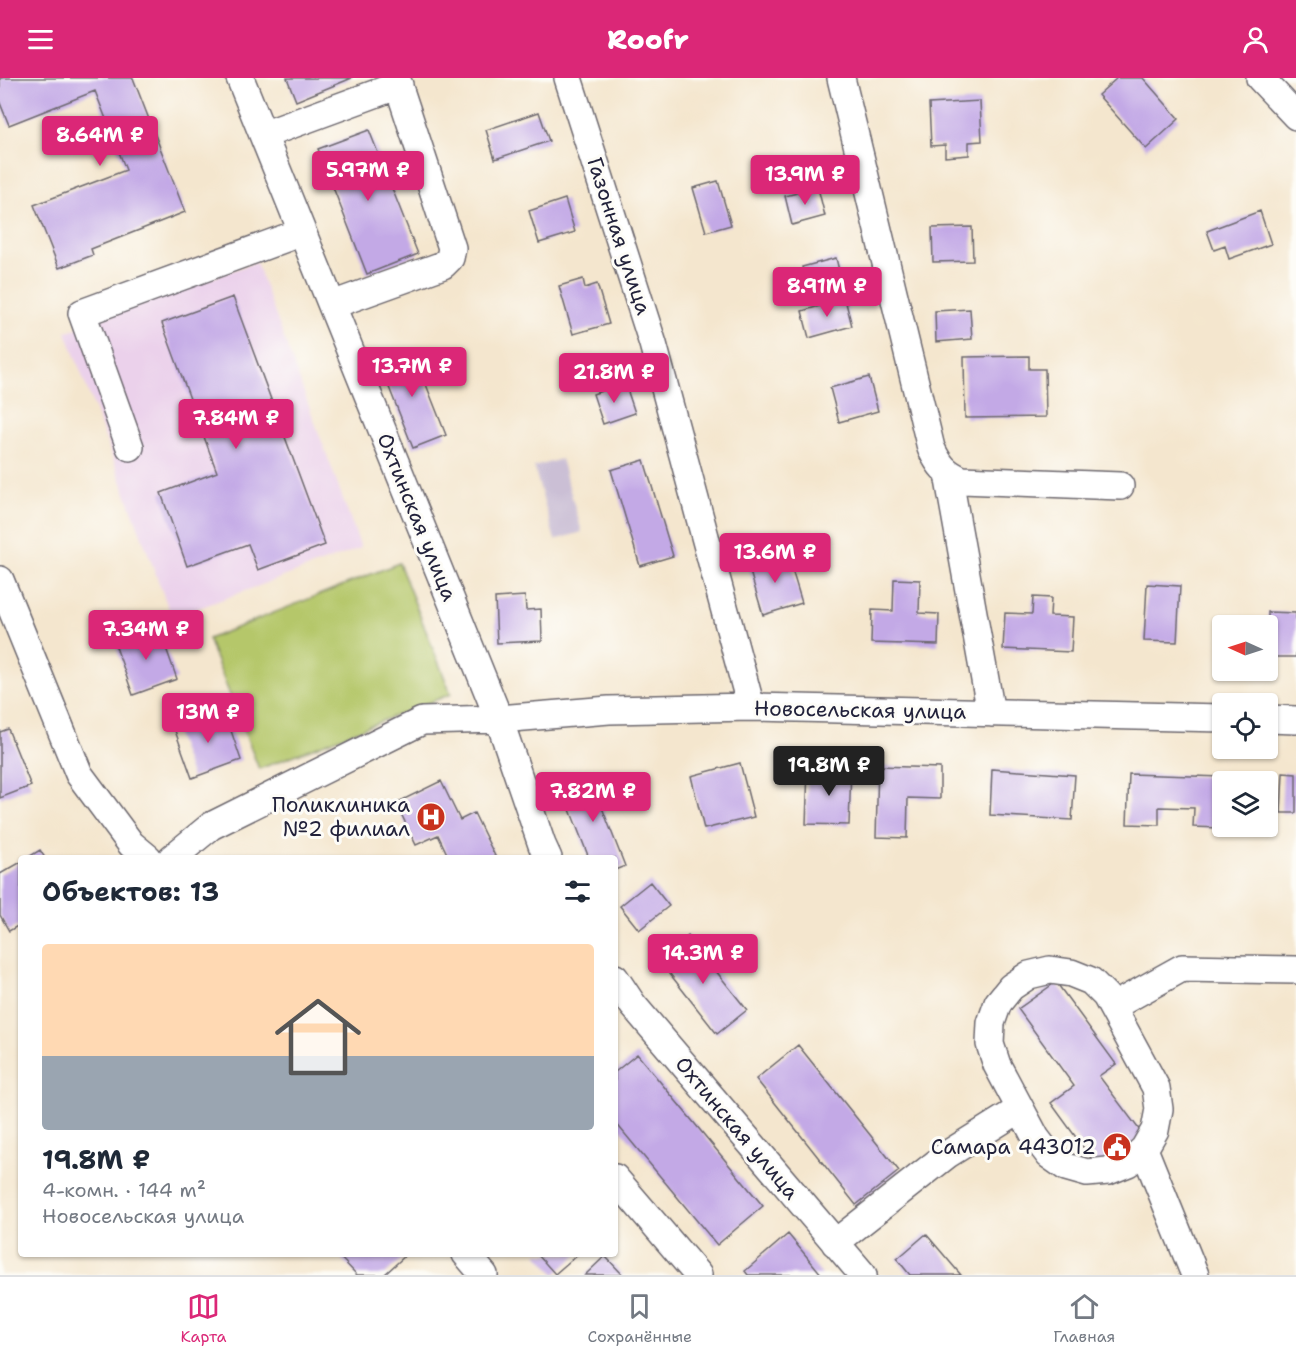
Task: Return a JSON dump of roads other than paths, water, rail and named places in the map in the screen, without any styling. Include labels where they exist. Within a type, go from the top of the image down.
[{"type":"street","name":"Охтинская улица","points":[[240,78],[499,719],[547,855]]},
{"type":"street","name":"Газонная улица","points":[[568,78],[653,344],[751,707]]},
{"type":"street","points":[[841,78],[931,448],[938,464],[948,474],[962,480],[1120,486]]},
{"type":"street","points":[[1260,78],[1296,116]]},
{"type":"street","points":[[263,135],[398,81],[452,248],[450,258],[443,266],[332,305]]},
{"type":"street","points":[[130,447],[82,313],[302,232]]},
{"type":"street","points":[[948,474],[991,713]]},
{"type":"street","points":[[0,580],[79,774],[131,844],[144,855]]},
{"type":"street","name":"Новосельская улица","points":[[176,855],[211,826],[422,721],[499,719],[609,710],[751,707],[1212,718]]},
{"type":"street","points":[[1278,719],[1296,720]]},
{"type":"street","points":[[1112,1007],[1182,968],[1296,970]]},
{"type":"street","points":[[1050,970],[1071,973],[1091,981],[1106,996],[1156,1088],[1159,1109],[1155,1130],[1144,1149],[1128,1163],[1108,1171],[1087,1173],[1066,1167],[1049,1155],[1036,1138],[1020,1109],[997,1065],[990,1044],[991,1023],[998,1003],[1011,987],[1029,975],[1050,970]]},
{"type":"street","name":"Охтинская улица","points":[[618,986],[862,1275]]},
{"type":"street","points":[[835,1243],[948,1154],[1020,1109]]},
{"type":"street","points":[[1144,1149],[1195,1275]]},
{"type":"street","points":[[618,1182],[698,1275]]},
{"type":"street","points":[[469,1257],[484,1275]]},
{"type":"place","name":"Поликлиника №2 филиал","points":[[431,817]]},
{"type":"place","name":"Самара 443012","points":[[1117,1147]]}]
